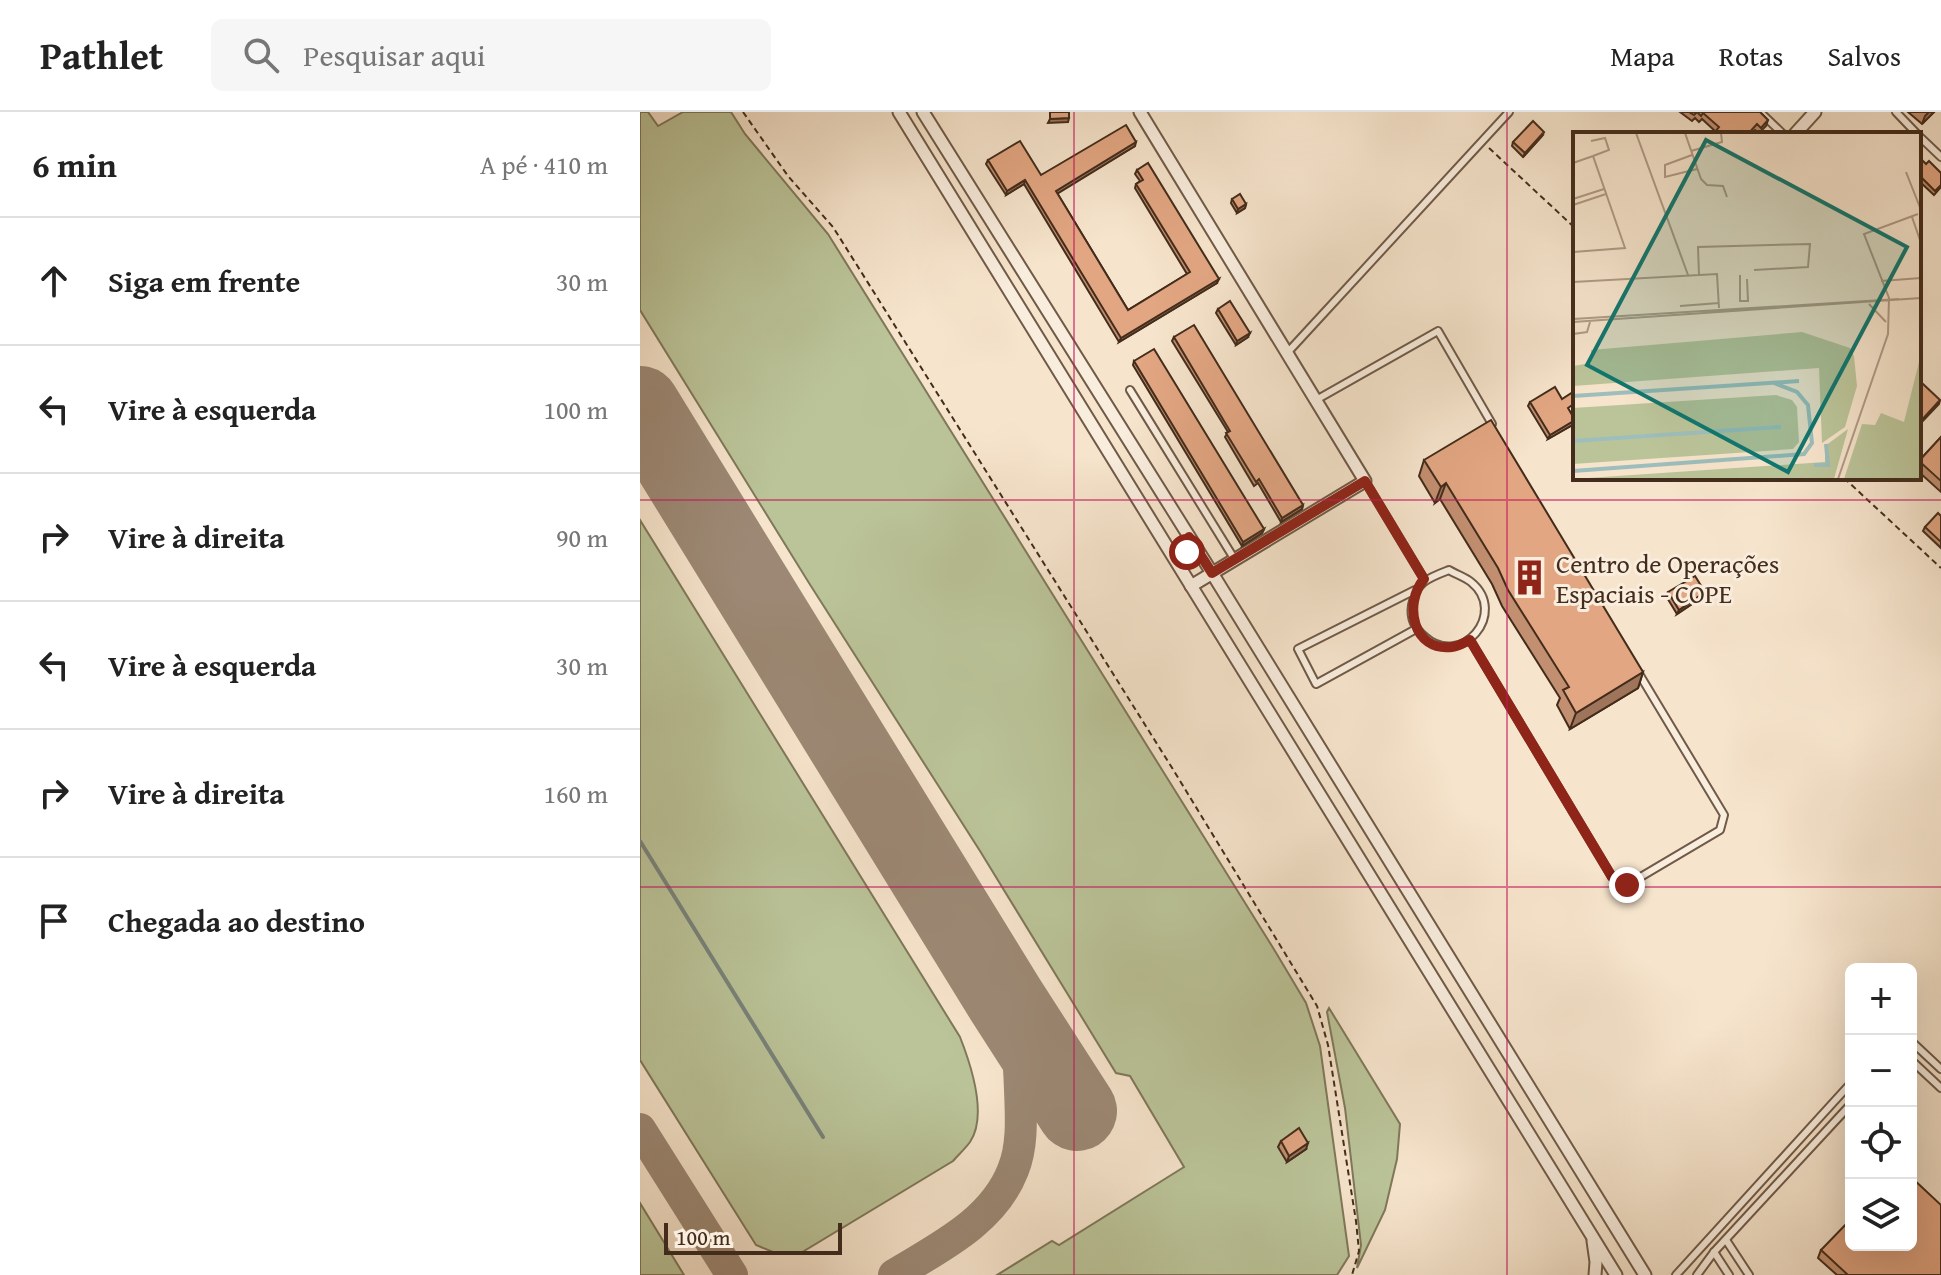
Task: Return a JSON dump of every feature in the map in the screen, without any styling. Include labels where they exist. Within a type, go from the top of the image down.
[{"type":"street","points":[[899,112],[1616,1275]]},
{"type":"street","points":[[923,112],[1645,1275]]},
{"type":"street","points":[[1140,112],[1365,481],[1191,586]]},
{"type":"street","points":[[1797,132],[1815,112]]},
{"type":"street","points":[[1169,550],[1183,554],[1191,545],[1189,537]]},
{"type":"street","points":[[1243,670],[1242,663],[1246,656],[1257,653],[1264,657]]},
{"type":"street","points":[[1592,1236],[1595,1275]]},
{"type":"lane","points":[[1288,352],[1509,112]]},
{"type":"lane","points":[[1760,112],[1781,132]]},
{"type":"lane","points":[[1896,112],[1915,132]]},
{"type":"lane","points":[[1921,138],[1941,157]]},
{"type":"lane","points":[[1316,400],[1438,331],[1499,437]]},
{"type":"lane","points":[[1130,390],[1235,560]]},
{"type":"lane","points":[[1365,481],[1424,579]]},
{"type":"lane","points":[[1415,590],[1411,611],[1416,629],[1433,645],[1453,647],[1470,640],[1483,624],[1485,602],[1472,582],[1449,570],[1424,579],[1415,590],[1298,649],[1316,684],[1416,629]]},
{"type":"lane","points":[[1470,640],[1612,877],[1627,885],[1720,830],[1724,815],[1634,665]]},
{"type":"lane","points":[[1917,1047],[1941,1069]]},
{"type":"lane","points":[[1917,1066],[1941,1088]]},
{"type":"lane","points":[[1676,1275],[1845,1090]]},
{"type":"lane","points":[[1697,1275],[1714,1252],[1848,1107]]},
{"type":"lane","points":[[1726,1240],[1749,1275]]},
{"type":"lane","points":[[1714,1252],[1729,1275]]},
{"type":"path","points":[[743,112],[788,176],[841,240],[1174,771],[1317,1006],[1328,1045],[1356,1221],[1359,1251],[1352,1275]]},
{"type":"path","points":[[1482,142],[1573,226]]},
{"type":"path","points":[[1846,480],[1941,568]]},
{"type":"green space","points":[[640,112],[648,112],[658,126],[683,112],[731,112],[745,134],[828,234],[1275,951],[1306,1003],[1320,1046],[1349,1256],[1337,1275],[997,1275],[1052,1241],[1059,1245],[1184,1167],[1130,1076],[1116,1073],[640,310]]},
{"type":"green space","points":[[640,520],[960,1037],[973,1075],[978,1104],[975,1131],[970,1142],[953,1161],[799,1254],[773,1252],[756,1245],[640,1060]]},
{"type":"green space","points":[[1329,1008],[1400,1124],[1397,1159],[1385,1210],[1357,1268],[1361,1245],[1345,1108],[1327,1012]]},
{"type":"green space","points":[[640,1203],[684,1275],[640,1275]]},
{"type":"building","points":[[1050,112],[1069,112],[1069,118],[1050,119]]},
{"type":"building","points":[[1697,112],[1760,112],[1768,120],[1761,128],[1757,124],[1750,132],[1715,132],[1719,127],[1703,113],[1701,116]]},
{"type":"building","points":[[1533,121],[1544,132],[1525,153],[1513,142]]},
{"type":"building","points":[[1126,125],[1136,142],[1056,191],[1128,310],[1190,272],[1136,184],[1143,180],[1137,170],[1148,163],[1219,279],[1121,338],[1025,180],[1007,191],[988,160],[1020,141],[1041,175]]},
{"type":"building","points":[[1921,159],[1926,164],[1929,161],[1941,173],[1941,185],[1935,191],[1921,177]]},
{"type":"building","points":[[1240,194],[1246,204],[1238,209],[1232,199]]},
{"type":"building","points":[[1230,301],[1250,333],[1237,341],[1218,309]]},
{"type":"building","points":[[1194,325],[1303,505],[1282,518],[1226,433],[1230,431],[1174,337]]},
{"type":"building","points":[[1154,349],[1264,529],[1243,542],[1134,361]]},
{"type":"building","points":[[1923,384],[1940,400],[1921,421]]},
{"type":"building","points":[[1555,387],[1562,399],[1573,392],[1573,404],[1568,408],[1573,421],[1550,435],[1530,402]]},
{"type":"building","name":"Centro de Operações Espaciais - COPE","points":[[1491,420],[1643,672],[1576,713],[1563,690],[1569,687],[1508,590],[1498,568],[1446,483],[1441,487],[1424,460]]},
{"type":"building","points":[[1941,437],[1941,481],[1921,463],[1921,459]]},
{"type":"building","points":[[1938,513],[1941,516],[1941,542],[1925,527]]},
{"type":"building","points":[[1695,576],[1705,592],[1679,610],[1668,592]]},
{"type":"building","points":[[1299,1128],[1308,1143],[1289,1156],[1281,1141]]},
{"type":"building","points":[[1917,1183],[1941,1205],[1941,1275],[1848,1275],[1821,1250],[1845,1225],[1845,1251],[1917,1251]]},
{"type":"waterway","points":[[640,841],[823,1137]]},
{"type":"taxiway","points":[[894,1275],[946,1244],[978,1219],[992,1205],[1013,1170],[1021,1131],[1020,1078],[1015,1033],[1005,999]]},
{"type":"taxiway","points":[[640,1129],[732,1275]]},
{"type":"runway","points":[[640,406],[1077,1111]]},
{"type":"place","name":"Centro de Operações Espaciais - COPE","points":[[1530,578]]},
{"type":"route","points":[[1187,552],[1191,545],[1189,537],[1212,573],[1365,481],[1424,579],[1415,590],[1411,611],[1416,629],[1433,645],[1453,647],[1470,640],[1612,877],[1627,885]]}]
